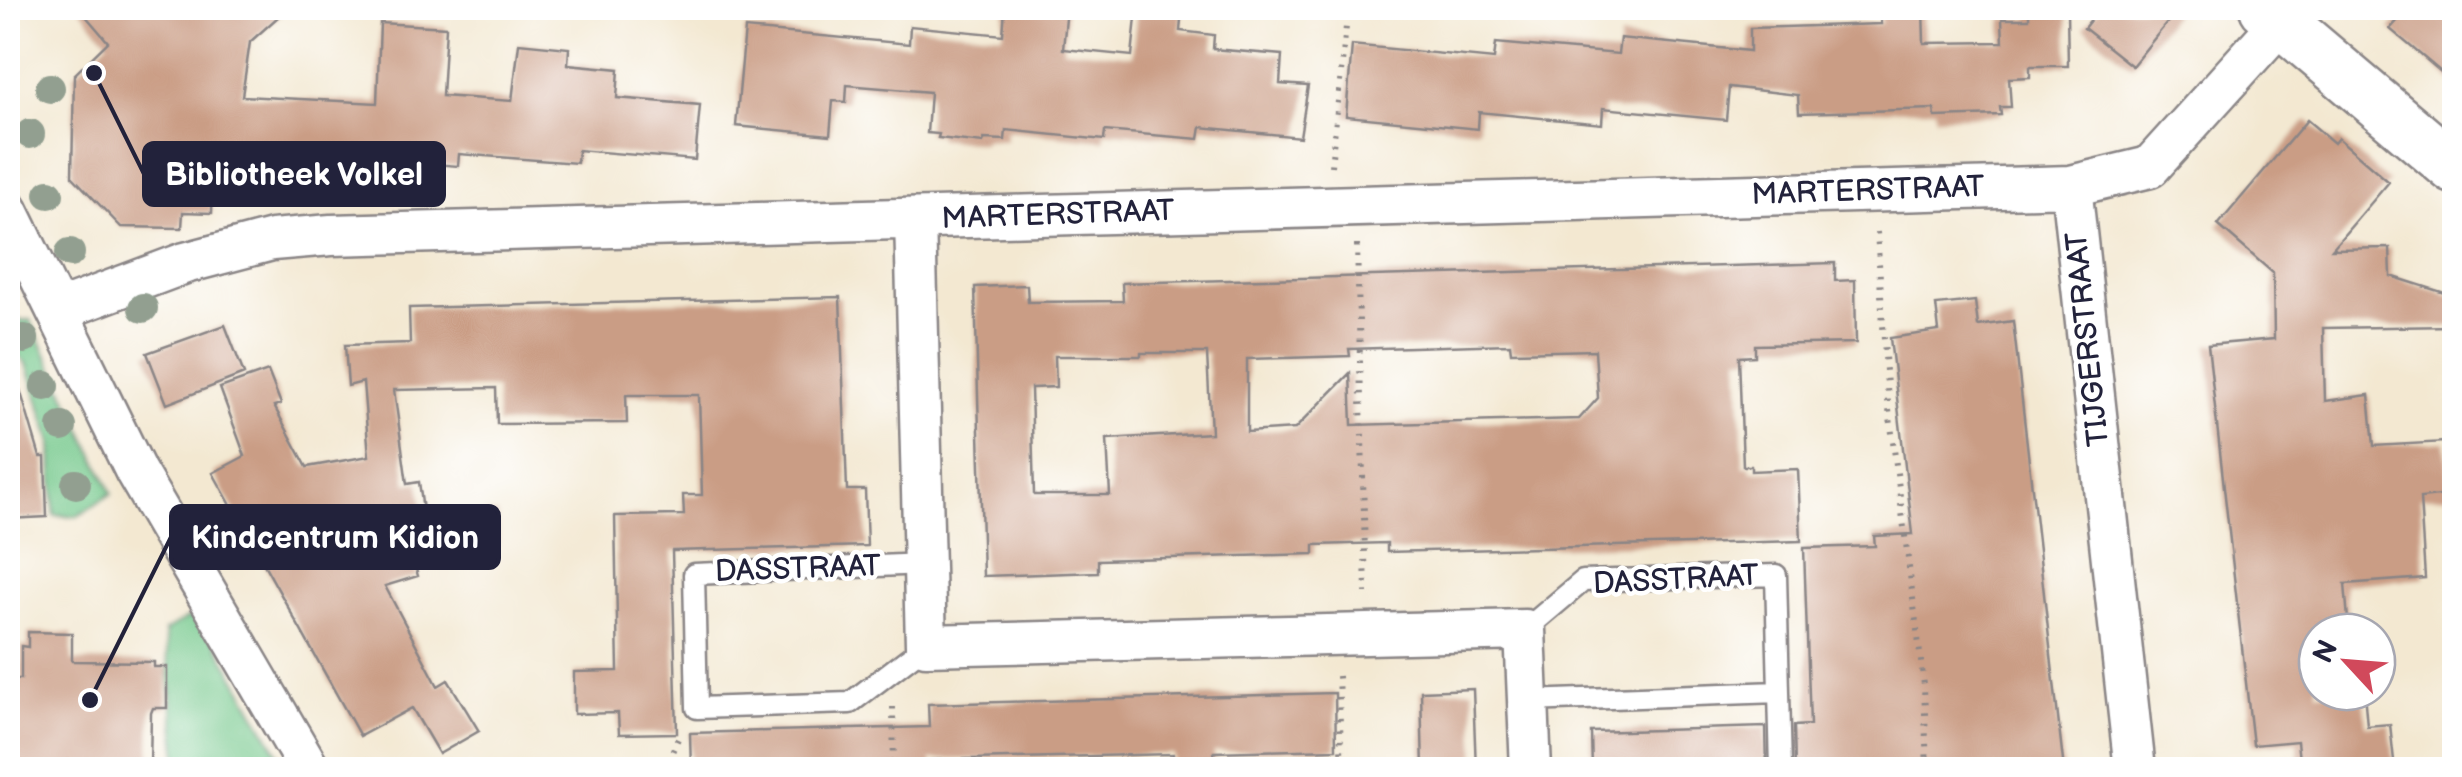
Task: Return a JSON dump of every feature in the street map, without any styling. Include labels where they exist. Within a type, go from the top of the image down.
[{"type":"street","points":[[2071,186],[2150,167],[2273,14],[2454,168]]},
{"type":"street","name":"MARTERSTRAAT","points":[[57,311],[185,263],[272,240],[2071,186]]},
{"type":"street","name":"TIJGERSTRAAT","points":[[2071,186],[2136,770]]},
{"type":"street","name":"DASSTRAAT","points":[[915,219],[926,644]]},
{"type":"street","points":[[12,230],[57,311],[136,472],[310,770]]},
{"type":"street","points":[[926,644],[1525,630],[1530,770]]},
{"type":"lane","name":"DASSTRAAT","points":[[924,564],[694,574],[697,708],[850,703],[926,644]]},
{"type":"lane","name":"DASSTRAAT","points":[[1525,630],[1583,581],[1776,576],[1778,692]]},
{"type":"lane","points":[[1528,701],[1778,692],[1781,770]]},
{"type":"path","points":[[1342,770],[1352,634],[1341,207],[1348,8]]},
{"type":"path","points":[[1874,191],[1888,402],[1924,685],[1927,770]]},
{"type":"path","points":[[893,670],[894,770]]},
{"type":"green space","points":[[30,320],[112,493],[78,516],[54,515],[52,443],[27,364],[18,356],[16,321]]},
{"type":"green space","points":[[198,612],[287,769],[179,769],[165,631]]},
{"type":"building","points":[[79,8],[288,8],[250,42],[242,96],[377,103],[380,23],[446,27],[442,96],[512,101],[519,43],[569,48],[568,64],[619,69],[617,98],[700,105],[695,160],[578,150],[577,163],[459,154],[458,166],[311,154],[311,178],[213,176],[212,213],[183,212],[182,228],[121,227],[72,176],[74,75],[108,42]]},
{"type":"building","points":[[1005,8],[1067,8],[1063,49],[1132,56],[1137,8],[1182,8],[1180,31],[1214,35],[1213,49],[1282,55],[1280,84],[1308,86],[1300,137],[1201,127],[1199,139],[1105,131],[1104,140],[1006,130],[1005,140],[984,139],[983,143],[938,138],[939,134],[927,133],[930,92],[847,85],[846,102],[833,101],[830,135],[736,126],[745,29],[909,44],[910,26],[1003,35]]},
{"type":"building","points":[[1880,8],[1923,8],[1924,43],[2003,42],[2002,19],[2029,19],[2029,11],[2067,10],[2068,66],[2030,66],[2030,77],[2009,78],[2011,107],[2000,107],[2001,115],[1935,117],[1934,109],[1799,113],[1798,95],[1729,87],[1726,120],[1603,108],[1602,124],[1479,112],[1478,129],[1346,116],[1352,45],[1494,59],[1496,43],[1618,54],[1620,38],[1750,51],[1750,28],[1881,24]]},
{"type":"building","points":[[2100,8],[2179,8],[2132,66],[2084,28]]},
{"type":"building","points":[[2409,8],[2454,8],[2454,83],[2390,29]]},
{"type":"building","points":[[2307,120],[2334,143],[2338,138],[2389,182],[2332,249],[2390,248],[2391,276],[2454,296],[2454,326],[2323,328],[2325,401],[2369,395],[2374,446],[2445,442],[2450,495],[2420,498],[2425,578],[2345,584],[2347,612],[2297,612],[2297,712],[2366,712],[2367,726],[2390,724],[2395,770],[2300,770],[2297,741],[2253,745],[2208,345],[2274,339],[2273,273],[2218,225]]},
{"type":"building","points":[[1835,263],[1835,281],[1855,280],[1856,343],[1755,345],[1755,356],[1739,357],[1743,466],[1751,466],[1751,471],[1798,469],[1801,541],[1387,552],[1387,543],[1314,545],[1314,554],[1098,560],[1098,572],[983,576],[975,287],[1027,285],[1028,302],[1123,301],[1122,283]],"holes":[[[1510,344],[1511,352],[1595,350],[1598,398],[1579,419],[1352,425],[1350,373],[1295,429],[1247,432],[1247,359],[1350,356],[1349,349]],[[1207,353],[1211,433],[1107,439],[1110,495],[1034,495],[1031,388],[1056,387],[1055,356]]]},
{"type":"building","points":[[840,297],[847,490],[865,490],[867,546],[672,551],[677,733],[619,734],[618,713],[574,714],[574,672],[618,671],[615,516],[684,515],[683,495],[702,495],[699,395],[626,395],[627,423],[497,424],[496,388],[394,390],[407,484],[419,482],[424,517],[498,513],[499,546],[410,550],[418,576],[385,586],[438,686],[448,680],[479,731],[439,754],[412,708],[360,736],[213,473],[245,456],[220,388],[268,371],[281,404],[274,406],[307,467],[369,456],[363,382],[348,386],[345,345],[410,343],[409,308]]},
{"type":"building","points":[[1975,301],[1978,326],[2013,321],[2064,770],[1795,770],[1794,726],[1810,725],[1804,548],[1875,546],[1874,536],[1913,534],[1890,338],[1939,331],[1936,305]]},
{"type":"building","points":[[225,325],[244,374],[167,404],[147,353]]},
{"type":"building","points":[[16,376],[40,457],[45,457],[47,517],[8,519],[8,378]]},
{"type":"building","points":[[28,632],[72,633],[72,661],[154,662],[154,667],[167,667],[167,708],[153,708],[151,713],[150,770],[8,770],[8,679],[21,679],[21,646],[28,647]]},
{"type":"building","points":[[1473,689],[1476,770],[1423,770],[1421,691]]},
{"type":"building","points":[[1335,693],[1336,749],[1214,752],[1215,768],[1174,769],[1173,754],[931,760],[932,770],[691,770],[690,733],[929,727],[928,704]]},
{"type":"building","points":[[1766,727],[1767,770],[1592,770],[1591,732]]},
{"type":"place","name":"Bibliotheek Volkel","points":[[94,73]]},
{"type":"place","name":"Kindcentrum Kidion","points":[[90,700]]}]
